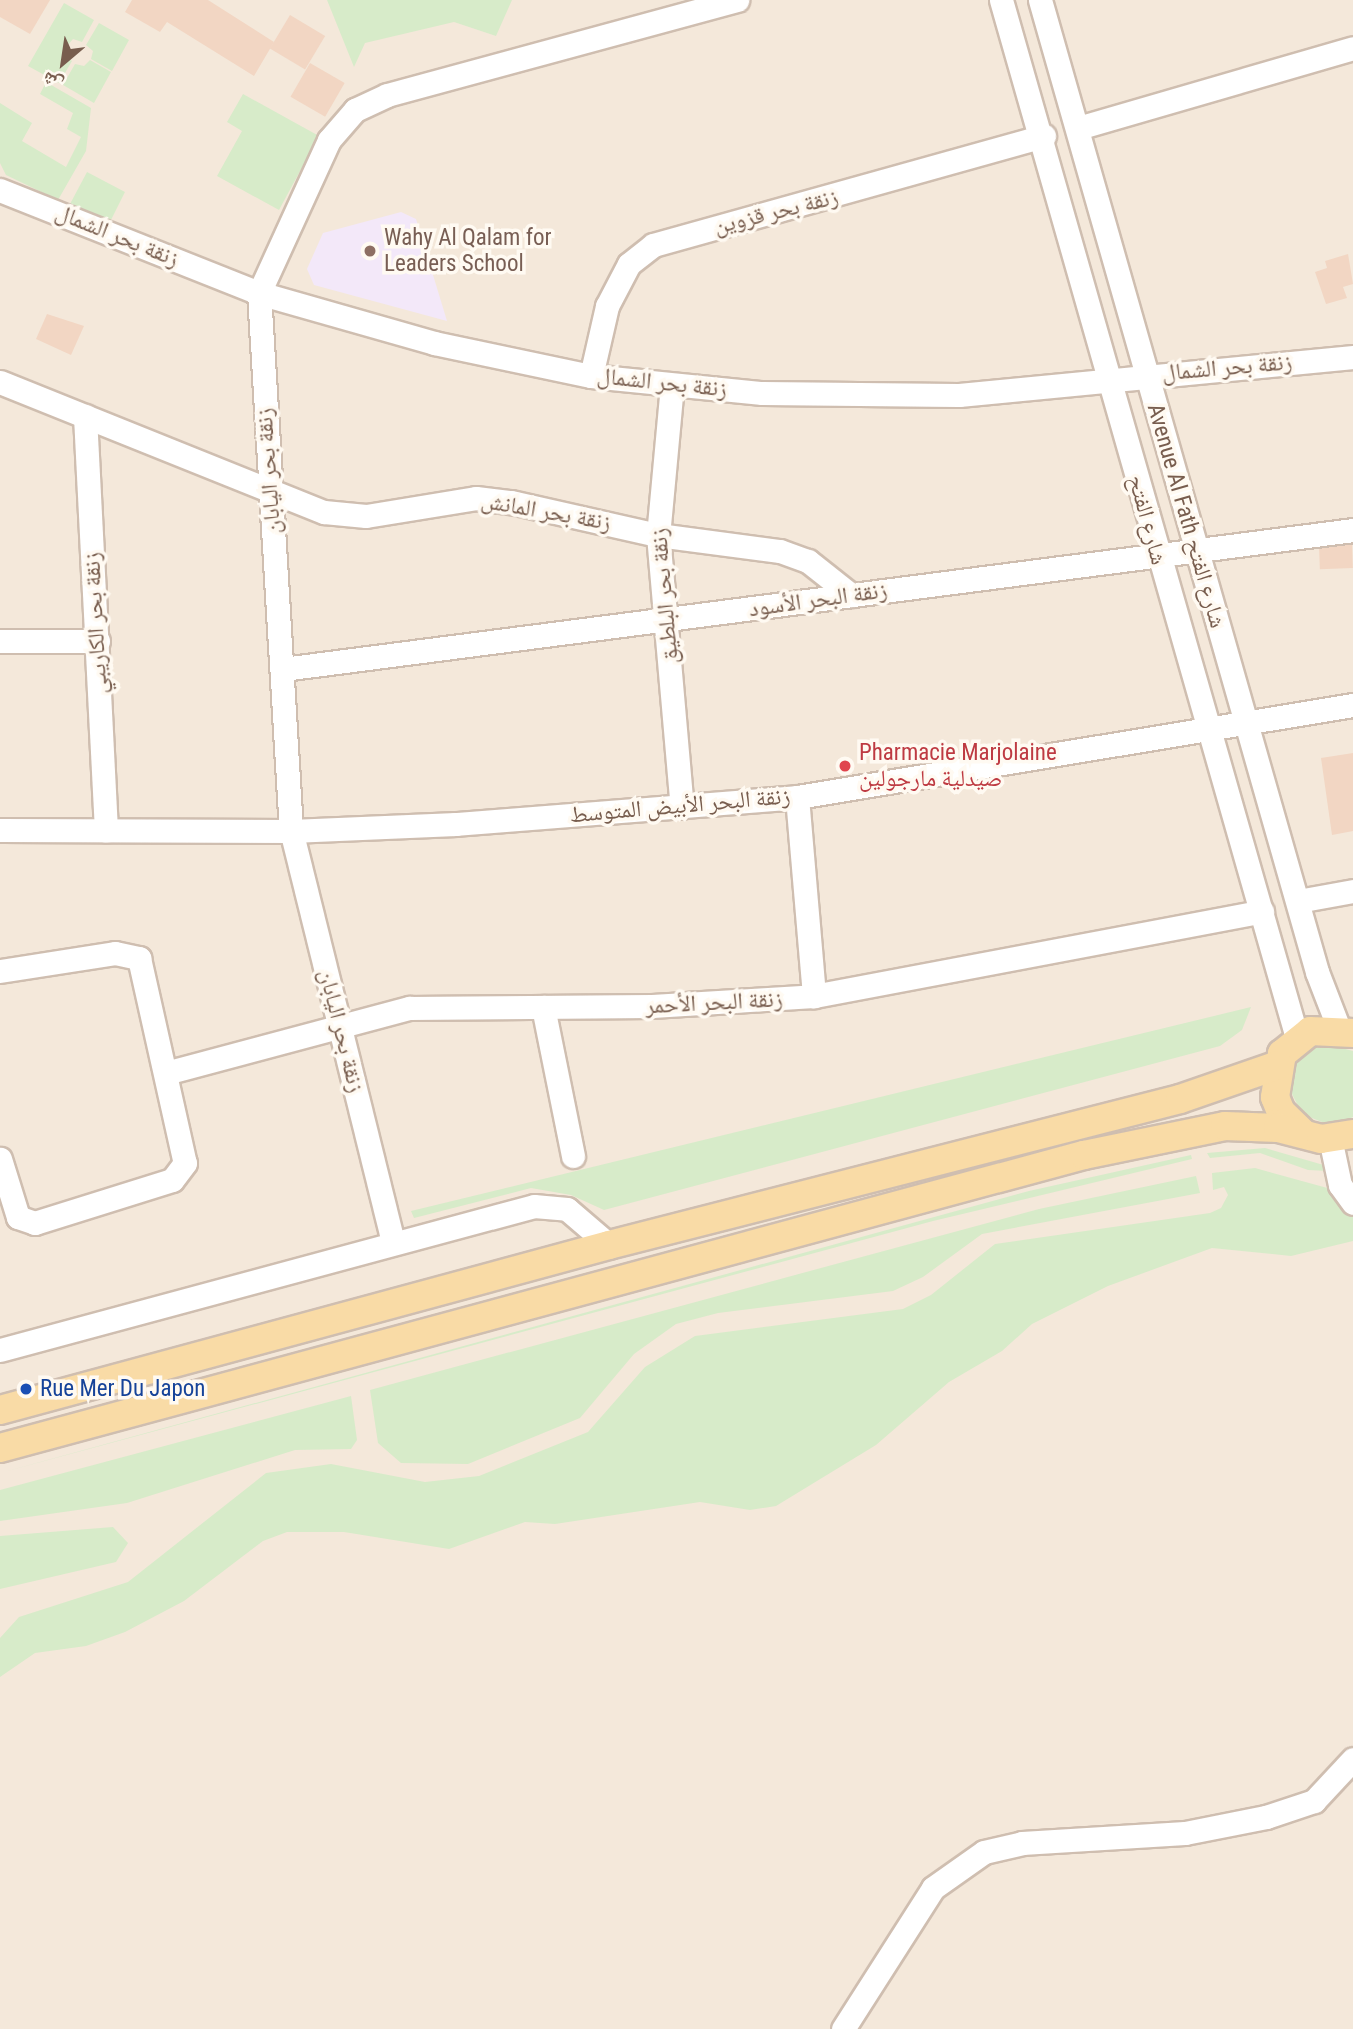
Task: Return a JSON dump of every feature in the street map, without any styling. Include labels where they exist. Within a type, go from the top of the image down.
[{"type":"main road","points":[[1329,1135],[1281,1112],[1275,1097],[1278,1065],[1297,1038],[1346,1031]]},
{"type":"main road","points":[[0,1410],[609,1245],[1180,1099],[1278,1065]]},
{"type":"main road","points":[[0,1448],[1084,1156],[1225,1126],[1329,1135]]},
{"type":"street","name":"زنقة بحر اليابان","points":[[393,1242],[291,831],[259,293],[329,140],[355,110],[387,95],[737,0]]},
{"type":"street","name":"شارع الفتح","points":[[1001,0],[1044,136],[1156,554],[1297,1038]]},
{"type":"street","name":"Avenue Al Fath شارع الفتح","points":[[1040,0],[1245,723],[1298,901],[1346,1031]]},
{"type":"street","points":[[1078,128],[1353,48]]},
{"type":"street","name":"زنقة بحر قزوين","points":[[591,376],[607,306],[629,264],[653,245],[1044,136]]},
{"type":"street","name":"زنقة بحر الشمال","points":[[0,190],[259,293],[433,343],[591,376],[672,385],[850,396],[959,395],[1353,357]]},
{"type":"street","name":"زنقة بحر المانش","points":[[0,382],[324,512],[366,516],[476,498],[658,535],[780,551],[808,561],[851,595]]},
{"type":"street","name":"زنقة بحر البلطيق","points":[[672,385],[658,535],[668,622],[682,807]]},
{"type":"street","name":"زنقة بحر الكاريبي","points":[[85,416],[106,830]]},
{"type":"street","name":"زنقة البحر الأسود","points":[[283,669],[668,622],[1156,554],[1353,530]]},
{"type":"street","points":[[0,641],[98,641]]},
{"type":"street","name":"زنقة البحر الأبيض المتوسط","points":[[0,830],[291,831],[682,807],[797,797],[1353,705]]},
{"type":"street","points":[[797,797],[814,996]]},
{"type":"street","points":[[1298,901],[1353,891]]},
{"type":"street","name":"زنقة البحر الأحمر","points":[[166,1073],[410,1008],[543,1007],[814,996],[1262,911]]},
{"type":"street","points":[[0,971],[115,953],[139,958],[184,1152],[183,1169],[172,1180],[79,1211],[24,1222],[12,1203],[0,1159]]},
{"type":"street","points":[[543,1007],[573,1156]]},
{"type":"street","points":[[1329,1135],[1339,1185],[1353,1203]]},
{"type":"street","points":[[0,1350],[393,1242],[545,1205],[578,1214],[609,1245]]},
{"type":"street","points":[[843,2029],[933,1888],[984,1852],[1022,1843],[1185,1833],[1266,1817],[1314,1801],[1353,1759]]},
{"type":"shaded area","points":[[0,0],[1353,0],[1353,2029],[0,2029]]},
{"type":"shaded area","name":"Wahy Al Qalam for Leaders School","points":[[401,212],[416,219],[447,321],[314,285],[307,269],[323,233]]},
{"type":"green space","points":[[327,0],[512,0],[496,36],[454,22],[365,43],[354,67]]},
{"type":"green space","points":[[64,3],[94,20],[82,42],[73,39],[67,46],[64,55],[72,61],[59,83],[28,66]]},
{"type":"green space","points":[[99,23],[129,40],[112,71],[91,59],[93,51],[86,45]]},
{"type":"green space","points":[[90,60],[111,72],[94,103],[63,85],[75,64],[84,66]]},
{"type":"green space","points":[[46,82],[91,108],[86,151],[58,200],[6,175],[0,163],[0,103],[32,123],[22,141],[66,167],[81,137],[67,129],[73,113],[40,94]]},
{"type":"green space","points":[[243,94],[319,136],[279,210],[217,176],[242,131],[227,122]]},
{"type":"green space","points":[[87,172],[125,192],[111,220],[70,204]]},
{"type":"green space","points":[[1251,1007],[1242,1030],[1220,1046],[604,1210],[571,1195],[531,1188],[414,1218],[411,1211]]},
{"type":"green space","points":[[1326,1044],[1353,1051],[1353,1117],[1340,1123],[1327,1124],[1302,1114],[1290,1090],[1294,1065],[1313,1047]]},
{"type":"green space","points":[[1265,1148],[1327,1166],[1328,1171],[1308,1170],[1260,1153],[1210,1158],[1207,1153]]},
{"type":"green space","points":[[1191,1155],[1192,1159],[933,1221],[0,1473],[1029,1191]]},
{"type":"green space","points":[[1255,1168],[1331,1189],[1341,1208],[1353,1216],[1353,1241],[1291,1256],[1212,1248],[1108,1286],[1032,1324],[1002,1351],[949,1382],[876,1445],[776,1506],[750,1510],[700,1502],[555,1524],[525,1522],[449,1549],[344,1532],[287,1532],[263,1541],[184,1601],[125,1632],[86,1646],[35,1653],[0,1677],[0,1638],[19,1617],[128,1582],[266,1473],[331,1464],[425,1482],[479,1476],[588,1432],[645,1367],[695,1336],[903,1309],[931,1295],[995,1244],[1210,1213],[1221,1208],[1228,1195],[1224,1187],[1213,1190],[1212,1173]]},
{"type":"green space","points":[[1196,1176],[1200,1193],[982,1234],[923,1277],[893,1291],[718,1313],[676,1324],[634,1354],[580,1418],[468,1464],[401,1463],[378,1443],[370,1390],[1039,1209]]},
{"type":"green space","points":[[351,1396],[357,1440],[351,1449],[295,1450],[127,1503],[0,1521],[0,1490]]},
{"type":"green space","points":[[113,1527],[128,1543],[116,1562],[0,1589],[0,1536]]},
{"type":"building","points":[[0,0],[50,0],[30,34],[0,17]]},
{"type":"building","points":[[132,0],[208,0],[274,42],[254,76],[167,22],[160,32],[125,12]]},
{"type":"building","points":[[290,15],[325,36],[305,70],[270,48]]},
{"type":"building","points":[[310,63],[345,83],[325,117],[290,97]]},
{"type":"building","points":[[1348,254],[1353,284],[1343,287],[1347,298],[1326,304],[1315,272],[1327,268],[1325,261]]},
{"type":"building","points":[[47,314],[84,326],[71,355],[36,339]]},
{"type":"building","points":[[1352,544],[1353,568],[1320,569],[1319,545]]},
{"type":"building","points":[[1353,753],[1353,831],[1332,835],[1321,758]]},
{"type":"place","name":"Wahy Al Qalam for Leaders School","points":[[370,251]]},
{"type":"place","name":"Pharmacie Marjolaine صيدلية مارجولين","points":[[845,766]]},
{"type":"place","name":"Rue Mer Du Japon","points":[[26,1389]]}]
